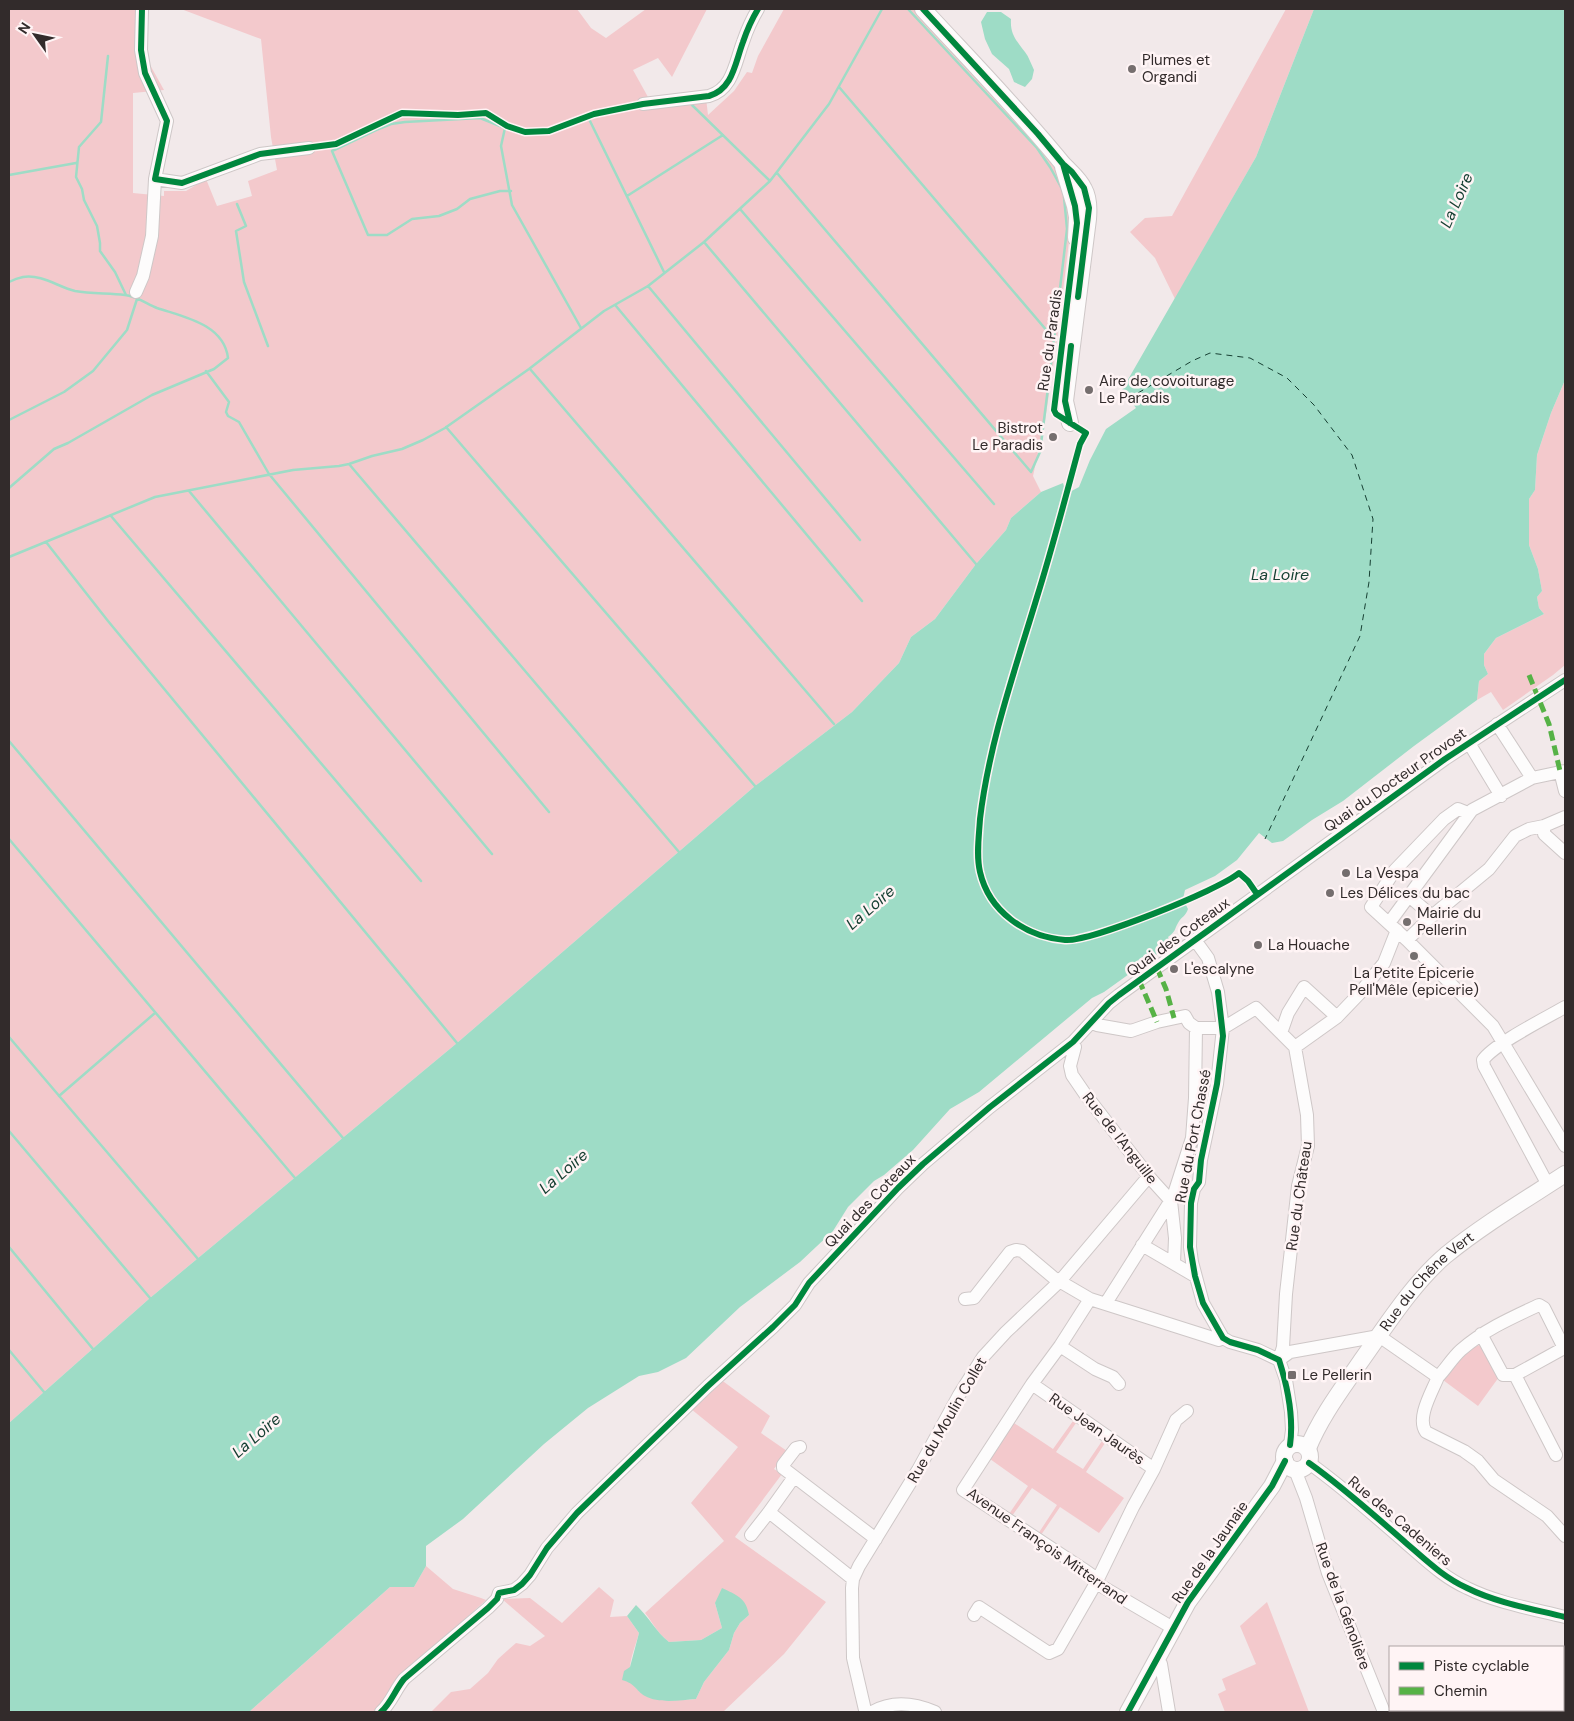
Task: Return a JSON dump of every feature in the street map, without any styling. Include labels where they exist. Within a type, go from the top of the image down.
[{"type":"main road","name":"Rue du Paradis","points":[[923,9],[1038,134],[1084,188],[1089,208],[1065,391],[1065,406],[1070,422],[1056,414],[1054,410],[1077,223],[1075,206],[1063,164]]},
{"type":"main road","name":"Rue du Chêne Vert","points":[[1298,1457],[1379,1336],[1418,1285],[1446,1256],[1565,1174]]},
{"type":"main road","name":"Rue de la Jaunaie","points":[[1128,1712],[1188,1602],[1272,1486],[1298,1457]]},
{"type":"street","points":[[136,292],[152,236],[155,180],[168,121],[146,72],[141,50],[142,9]]},
{"type":"street","points":[[643,104],[718,94],[732,77],[742,43],[758,9]]},
{"type":"street","points":[[155,180],[182,183],[260,154],[309,148]]},
{"type":"street","name":"Quai du Docteur Provost","points":[[1242,906],[1469,743],[1565,680]]},
{"type":"street","points":[[1497,724],[1532,778]]},
{"type":"street","points":[[1469,743],[1500,796]]},
{"type":"street","points":[[1192,1025],[1224,1028],[1256,1008],[1294,1047],[1337,1017],[1384,963],[1393,926],[1409,896],[1450,842],[1468,813],[1532,778],[1563,771],[1565,791]]},
{"type":"street","points":[[1468,813],[1458,809],[1444,820],[1395,870],[1371,907],[1393,926],[1494,1026],[1565,1146]]},
{"type":"street","points":[[1407,940],[1432,916],[1489,869],[1515,836],[1529,829],[1544,826],[1565,817]]},
{"type":"street","points":[[1544,826],[1544,834],[1565,853]]},
{"type":"street","points":[[1409,896],[1432,916]]},
{"type":"street","name":"Quai des Coteaux","points":[[381,1712],[390,1702],[397,1687],[404,1679],[488,1608],[497,1599],[499,1593],[514,1590],[522,1584],[547,1548],[577,1513],[789,1310],[804,1292],[809,1282],[923,1164],[967,1125],[1073,1042],[1109,1003],[1242,906]]},
{"type":"street","name":"Rue du Port Chassé","points":[[1195,940],[1208,958],[1218,992],[1224,1028],[1217,1084],[1198,1182],[1194,1189],[1191,1203],[1190,1247],[1195,1276],[1203,1303],[1223,1338]]},
{"type":"street","points":[[1281,1033],[1288,1013],[1304,987],[1337,1017]]},
{"type":"street","points":[[1548,1185],[1482,1060],[1504,1043],[1565,1007]]},
{"type":"street","points":[[1092,1023],[1130,1031],[1185,1016],[1192,1025],[1195,1098],[1192,1138],[1174,1197],[1106,1304]]},
{"type":"street","name":"Rue de l'Anguille","points":[[1073,1042],[1075,1047],[1070,1066],[1072,1075],[1090,1101],[1171,1201]]},
{"type":"street","name":"Rue du Château","points":[[1294,1047],[1307,1115],[1308,1146],[1298,1186],[1286,1294],[1283,1347],[1279,1360],[1286,1380],[1298,1457]]},
{"type":"street","name":"Rue du Moulin Collet","points":[[867,1712],[852,1658],[853,1579],[918,1470],[958,1395],[983,1357],[1006,1332],[1060,1281],[1149,1176]]},
{"type":"street","points":[[1171,1201],[1175,1238],[1174,1263]]},
{"type":"street","points":[[1142,1245],[1195,1276]]},
{"type":"street","points":[[965,1299],[974,1298],[1010,1252],[1022,1251],[1060,1281],[1090,1299],[1220,1340],[1223,1338],[1230,1342],[1258,1350],[1279,1360],[1290,1352],[1379,1336],[1438,1378]]},
{"type":"street","name":"Avenue François Mitterrand","points":[[1090,1299],[962,1490],[1093,1576],[1096,1583],[1173,1628]]},
{"type":"street","points":[[1481,1334],[1503,1375],[1515,1374],[1564,1348],[1544,1308],[1539,1305],[1506,1320],[1481,1334],[1460,1351],[1438,1378],[1422,1418],[1422,1426],[1426,1432],[1464,1451],[1478,1461],[1494,1480],[1547,1516],[1565,1536]]},
{"type":"street","points":[[1060,1346],[1095,1368],[1113,1376],[1119,1384]]},
{"type":"street","points":[[1515,1374],[1556,1456]]},
{"type":"street","name":"Rue Jean Jaurès","points":[[974,1615],[980,1607],[1048,1653],[1058,1649],[1096,1583],[1154,1469],[1032,1384]]},
{"type":"street","points":[[1154,1469],[1176,1420],[1187,1411]]},
{"type":"street","points":[[800,1447],[796,1448],[783,1465],[783,1468],[876,1540]]},
{"type":"street","name":"Rue de la Génolière","points":[[1298,1457],[1306,1498],[1328,1573],[1384,1712]]},
{"type":"street","name":"Rue des Cadeniers","points":[[1298,1457],[1404,1541],[1435,1570],[1468,1589],[1486,1596],[1565,1617]]},
{"type":"street","points":[[752,1535],[794,1477]]},
{"type":"street","points":[[769,1512],[853,1579]]},
{"type":"street","points":[[1156,1658],[1161,1664],[1169,1712]]},
{"type":"street","points":[[867,1712],[904,1704],[919,1705],[935,1712]]},
{"type":"shaded area","points":[[9,9],[149,9],[145,51],[149,63],[164,90],[133,93],[133,193],[164,196],[164,191],[186,191],[206,179],[217,206],[252,196],[248,181],[277,170],[271,137],[261,39],[181,9],[577,9],[591,28],[606,38],[646,9],[707,9],[672,77],[658,58],[633,70],[653,106],[706,98],[708,115],[734,91],[747,72],[752,73],[758,56],[784,9],[933,9],[923,21],[1048,158],[1059,175],[1066,191],[1071,225],[1045,421],[1033,476],[1041,492],[1011,518],[1006,530],[976,564],[935,619],[911,637],[899,663],[852,712],[755,786],[457,1043],[150,1298],[9,1423]]},
{"type":"shaded area","points":[[1286,9],[1314,9],[1256,157],[1175,299],[1155,258],[1130,232],[1145,218],[1172,216]]},
{"type":"shaded area","points":[[1565,380],[1565,665],[1503,710],[1491,692],[1477,700],[1479,681],[1488,674],[1484,665],[1484,654],[1496,638],[1544,614],[1539,608],[1537,597],[1542,591],[1538,569],[1529,545],[1529,499],[1535,490],[1537,455],[1551,413]]},
{"type":"shaded area","points":[[1483,1344],[1499,1377],[1478,1406],[1443,1380],[1465,1353]]},
{"type":"shaded area","points":[[720,1379],[770,1416],[761,1433],[787,1451],[774,1469],[782,1474],[735,1537],[826,1602],[784,1654],[723,1712],[431,1712],[451,1692],[470,1689],[516,1643],[530,1646],[545,1636],[502,1599],[530,1598],[562,1623],[599,1587],[614,1600],[610,1617],[627,1616],[639,1633],[630,1667],[631,1679],[636,1688],[653,1698],[663,1700],[696,1699],[704,1682],[729,1650],[734,1633],[740,1623],[749,1615],[715,1603],[722,1628],[701,1640],[669,1642],[645,1613],[724,1541],[691,1503],[738,1447],[691,1409]]},
{"type":"shaded area","points":[[1073,1421],[1076,1423],[1056,1452],[1083,1469],[1102,1441],[1105,1443],[1086,1472],[1124,1498],[1099,1533],[1060,1507],[1041,1535],[1038,1534],[1057,1505],[1032,1488],[1012,1516],[1009,1514],[1028,1486],[990,1459],[1014,1423],[1053,1449]]},
{"type":"shaded area","points":[[426,1566],[453,1589],[486,1600],[404,1674],[375,1712],[249,1712],[390,1587],[414,1587]]},
{"type":"shaded area","points":[[1267,1602],[1309,1712],[1225,1712],[1218,1694],[1226,1690],[1222,1679],[1256,1664],[1240,1626]]},
{"type":"water","name":"La Loire","points":[[1314,9],[1565,9],[1565,380],[1551,413],[1537,455],[1535,490],[1529,499],[1529,545],[1538,569],[1542,591],[1537,597],[1539,608],[1544,614],[1496,638],[1484,654],[1484,665],[1488,674],[1479,681],[1477,700],[1343,801],[1283,841],[1272,843],[1259,833],[1237,860],[1215,876],[1185,890],[1183,899],[1188,909],[1174,932],[1168,937],[1171,944],[1104,992],[1092,998],[979,1092],[950,1109],[913,1150],[884,1175],[874,1181],[848,1207],[833,1231],[800,1262],[740,1307],[686,1358],[658,1372],[639,1376],[588,1408],[544,1444],[463,1519],[426,1546],[426,1566],[414,1587],[390,1587],[249,1712],[9,1712],[9,1423],[150,1298],[457,1043],[755,786],[852,712],[899,663],[911,637],[935,619],[976,564],[1006,530],[1011,518],[1041,492],[1063,483],[1066,494],[1079,487],[1106,429],[1136,408],[1122,390],[1256,157]]},
{"type":"water","points":[[987,12],[1001,12],[1011,19],[1011,29],[1014,37],[1028,56],[1034,70],[1032,79],[1025,87],[1014,82],[1009,69],[992,54],[985,39],[981,22]]},
{"type":"water","points":[[722,1588],[743,1601],[749,1615],[740,1623],[734,1633],[729,1650],[704,1682],[696,1699],[657,1700],[645,1696],[633,1685],[622,1680],[624,1671],[630,1667],[639,1633],[627,1616],[636,1605],[669,1642],[701,1640],[722,1628],[715,1603]]},
{"type":"waterway","points":[[9,557],[155,497],[293,470],[349,464],[402,449],[445,428],[529,369],[604,311],[648,286],[704,242],[770,181],[829,104],[882,9]]},
{"type":"waterway","points":[[908,9],[1037,148],[1061,187]]},
{"type":"waterway","points":[[108,56],[101,122],[79,147],[76,177],[82,189],[84,200],[97,226],[100,251],[115,272],[126,295]]},
{"type":"waterway","points":[[839,87],[1054,339]]},
{"type":"waterway","points":[[692,105],[770,181]]},
{"type":"waterway","points":[[511,191],[500,191],[470,199],[457,209],[439,216],[412,219],[387,235],[368,235],[332,151],[391,124],[405,122],[480,118],[505,128],[501,146],[512,205],[581,328]]},
{"type":"waterway","points":[[589,119],[664,272]]},
{"type":"waterway","points":[[627,196],[723,135]]},
{"type":"waterway","points":[[9,175],[76,163]]},
{"type":"waterway","points":[[777,173],[1031,472],[1040,452],[1054,340],[1067,229],[1064,197]]},
{"type":"waterway","points":[[237,204],[246,226],[236,231],[244,282],[268,346]]},
{"type":"waterway","points":[[740,209],[994,504]]},
{"type":"waterway","points":[[704,242],[976,564]]},
{"type":"waterway","points":[[9,282],[23,277],[37,277],[75,291],[133,297],[157,308],[190,319],[211,330],[225,346],[228,358],[214,369],[152,395],[68,443],[54,449],[9,488]]},
{"type":"waterway","points":[[648,286],[860,540]]},
{"type":"waterway","points":[[9,420],[64,392],[93,371],[127,330],[137,299]]},
{"type":"waterway","points":[[616,306],[862,601]]},
{"type":"waterway","points":[[530,369],[834,724]]},
{"type":"waterway","points":[[206,371],[229,402],[226,412],[228,416],[239,422],[269,474],[549,812]]},
{"type":"waterway","points":[[446,427],[755,786]]},
{"type":"waterway","points":[[349,464],[679,852]]},
{"type":"waterway","points":[[189,491],[492,854]]},
{"type":"waterway","points":[[111,516],[421,881]]},
{"type":"waterway","points":[[46,542],[108,621],[457,1043]]},
{"type":"waterway","points":[[9,741],[343,1138]]},
{"type":"waterway","points":[[9,839],[295,1178]]},
{"type":"waterway","points":[[59,1096],[155,1013]]},
{"type":"waterway","points":[[9,1037],[198,1259]]},
{"type":"waterway","points":[[9,1131],[150,1298]]},
{"type":"waterway","points":[[9,1247],[93,1349]]},
{"type":"waterway","points":[[9,1350],[44,1392]]},
{"type":"ferry route","points":[[1138,393],[1192,361],[1210,353],[1250,358],[1287,378],[1314,405],[1352,455],[1373,519],[1369,582],[1360,636],[1265,839]]},
{"type":"ferry route","points":[[1066,494],[1049,560],[1007,697],[991,757],[984,788],[978,836],[979,868],[983,883],[999,909],[1025,929],[1054,939],[1069,940],[1092,936],[1159,911]]},
{"type":"marked path","points":[[1529,675],[1549,724],[1560,771]]},
{"type":"marked path","points":[[1157,968],[1166,989],[1174,1018]]},
{"type":"marked path","points":[[1139,980],[1157,1022]]},
{"type":"cycle path","points":[[142,9],[141,50],[145,73],[167,121],[155,179],[182,183],[260,154],[336,144],[402,113],[458,115],[486,113],[507,126],[525,132],[549,131],[594,114],[643,104],[709,96],[723,88],[732,74],[748,29],[758,9]]},
{"type":"cycle path","points":[[923,9],[1038,134],[1084,188],[1089,208],[1078,297]]},
{"type":"cycle path","points":[[1063,164],[1075,206],[1077,223],[1054,410],[1056,414],[1086,433],[1080,444],[996,735],[980,819],[978,852],[980,872],[991,899],[1011,919],[1036,934],[1065,940],[1100,933],[1154,914],[1207,891],[1239,873],[1248,881],[1257,894]]},
{"type":"cycle path","points":[[1070,423],[1065,401],[1071,346]]},
{"type":"cycle path","points":[[381,1712],[388,1705],[404,1679],[488,1608],[497,1599],[499,1593],[514,1590],[522,1584],[547,1548],[577,1513],[795,1305],[809,1283],[923,1164],[990,1107],[1073,1042],[1109,1003],[1119,995],[1445,759],[1565,680]]},
{"type":"cycle path","points":[[1218,992],[1223,1036],[1217,1084],[1201,1160],[1199,1182],[1194,1189],[1191,1203],[1190,1247],[1195,1276],[1203,1303],[1223,1338],[1230,1342],[1258,1350],[1279,1360],[1289,1402],[1291,1423],[1290,1445]]},
{"type":"cycle path","points":[[1128,1712],[1188,1602],[1272,1486],[1285,1461]]},
{"type":"cycle path","points":[[1309,1463],[1450,1579],[1490,1598],[1565,1617]]},
{"type":"place","name":"Plumes et Organdi","points":[[1132,69]]},
{"type":"place","name":"Aire de covoiturage Le Paradis","points":[[1089,390]]},
{"type":"place","name":"Bistrot Le Paradis","points":[[1053,437]]},
{"type":"place","name":"La Vespa","points":[[1346,873]]},
{"type":"place","name":"Les Délices du bac","points":[[1330,893]]},
{"type":"place","name":"Mairie du Pellerin","points":[[1407,922]]},
{"type":"place","name":"La Houache","points":[[1258,945]]},
{"type":"place","name":"La Petite Épicerie Pell'Mêle (epicerie)","points":[[1414,956]]},
{"type":"place","name":"L'escalyne","points":[[1174,969]]},
{"type":"place","name":"Le Pellerin","points":[[1292,1375]]}]
